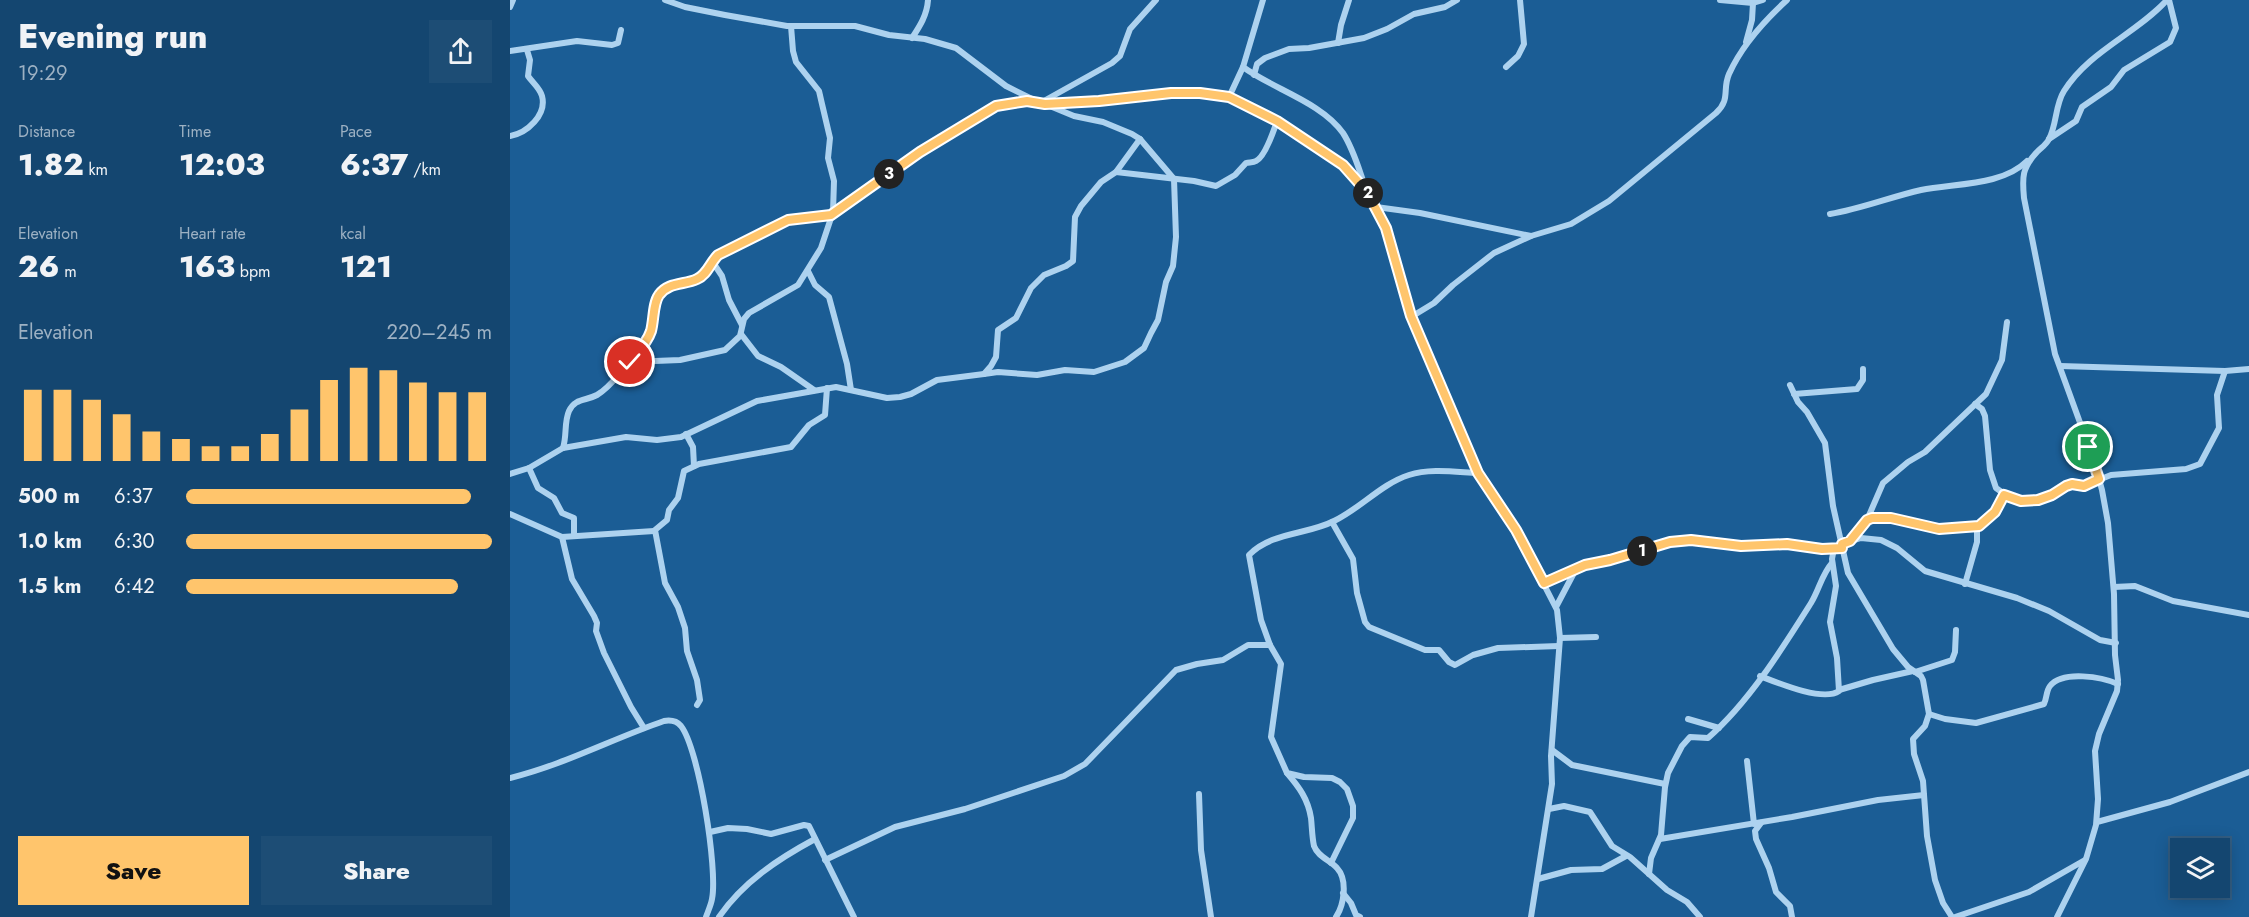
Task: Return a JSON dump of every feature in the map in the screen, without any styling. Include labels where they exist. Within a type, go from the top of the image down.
[{"type":"street","points":[[510,7],[513,0]]},
{"type":"street","points":[[510,474],[529,468],[563,448],[626,437],[657,440],[686,435],[752,402],[814,390],[836,387],[887,398],[911,394],[937,380],[998,372],[1037,375],[1065,370],[1094,372],[1125,362],[1144,348],[1158,320],[1166,282],[1173,266],[1176,237],[1174,179],[1140,139],[1103,122],[1074,116],[1041,103],[1006,86],[956,48],[925,39],[889,35],[855,26],[791,26],[685,7],[665,0]]},
{"type":"street","points":[[912,38],[921,25],[928,0]]},
{"type":"street","points":[[1229,97],[1243,67],[1263,0]]},
{"type":"street","points":[[1338,43],[1349,0]]},
{"type":"street","points":[[1254,75],[1257,64],[1278,52],[1364,38],[1387,29],[1414,14],[1445,8],[1457,0]]},
{"type":"street","points":[[1506,67],[1518,56],[1524,44],[1520,0]]},
{"type":"street","points":[[1720,0],[1753,3],[1763,0]]},
{"type":"street","points":[[1745,45],[1787,0]]},
{"type":"street","points":[[1830,214],[1854,210],[1923,190],[1998,178],[2017,170],[2049,140],[2076,121],[2082,107],[2111,87],[2124,70],[2170,42],[2176,28],[2168,0],[2144,21],[2105,48],[2074,76],[2061,95],[2049,140]]},
{"type":"street","points":[[1041,103],[1085,79],[1120,56],[1130,29],[1152,1]]},
{"type":"street","points":[[1411,316],[1434,303],[1494,253],[1531,236],[1572,224],[1609,201],[1716,113],[1724,105],[1729,75],[1745,45],[1752,20],[1753,3]]},
{"type":"street","points":[[630,362],[680,360],[725,350],[734,344],[741,334],[746,317],[755,309],[795,287],[808,272],[824,243],[833,212],[834,181],[828,158],[830,138],[819,91],[796,62],[791,26]]},
{"type":"street","points":[[510,51],[577,41],[612,45],[618,43],[621,30]]},
{"type":"street","points":[[510,136],[530,127],[539,114],[542,103],[541,93],[528,76],[530,60],[527,50]]},
{"type":"street","points":[[1243,67],[1333,121],[1352,148],[1367,192]]},
{"type":"street","points":[[563,448],[567,435],[568,412],[574,403],[599,394],[630,362],[650,333],[660,293],[672,286],[699,279],[705,274],[712,261],[726,251],[788,220],[831,215],[920,152],[996,106],[1027,101],[1041,103],[1099,101],[1171,93],[1200,93],[1229,97],[1277,121],[1343,165],[1367,192],[1386,228],[1411,316],[1478,473],[1516,530],[1556,607],[1560,638],[1549,809],[1532,917]]},
{"type":"street","points":[[1116,172],[1212,185],[1222,184],[1246,163],[1255,162],[1260,158],[1272,137],[1277,121]]},
{"type":"street","points":[[984,374],[996,357],[998,330],[1019,315],[1031,288],[1044,275],[1073,261],[1078,212],[1101,182],[1116,172],[1140,139]]},
{"type":"street","points":[[2033,156],[2025,170],[2024,198],[2051,338],[2062,376],[2099,479],[2108,523],[2114,587],[2115,655],[2118,684],[2099,734],[2096,751],[2097,822],[2086,860],[2056,917]]},
{"type":"street","points":[[1376,207],[1420,213],[1531,236]]},
{"type":"street","points":[[712,261],[722,276],[729,300],[742,325]]},
{"type":"street","points":[[808,272],[815,285],[829,297],[847,364],[851,390]]},
{"type":"street","points":[[1850,541],[1867,520],[1883,483],[1908,462],[1925,452],[1986,394],[2002,360],[2007,322]]},
{"type":"street","points":[[741,334],[758,356],[781,367],[814,390]]},
{"type":"street","points":[[2060,366],[2225,371],[2249,369]]},
{"type":"street","points":[[1794,394],[1857,389],[1863,380],[1863,369]]},
{"type":"street","points":[[1975,404],[1984,412],[1987,422],[1988,456],[1993,484],[2004,495],[2021,501],[2038,500],[2072,484],[2084,486],[2099,479],[2124,473],[2186,470],[2203,462],[2219,428],[2217,395],[2225,371]]},
{"type":"street","points":[[1790,385],[1825,443],[1830,488],[1844,562],[1853,583],[1893,649],[1923,680],[1929,714],[1925,726],[1915,735],[1914,754],[1923,781],[1927,836],[1935,880],[1943,903],[1953,917],[2029,892],[2086,860]]},
{"type":"street","points":[[510,514],[562,537],[654,531],[667,520],[669,510],[678,498],[682,473],[694,466],[791,447],[809,425],[825,416],[827,388]]},
{"type":"street","points":[[686,435],[693,447],[694,466]]},
{"type":"street","points":[[529,468],[538,488],[554,498],[562,513],[574,518],[574,536]]},
{"type":"street","points":[[1336,917],[1341,909],[1343,893],[1340,873],[1317,851],[1311,817],[1303,792],[1287,773],[1271,737],[1281,664],[1270,645],[1261,620],[1250,553],[1277,537],[1332,522],[1361,506],[1388,484],[1409,475],[1436,471],[1478,473]]},
{"type":"street","points":[[1867,520],[1891,518],[1939,529],[1977,526],[1995,512],[2004,495]]},
{"type":"street","points":[[1332,522],[1353,559],[1358,593],[1367,626],[1425,650],[1439,650],[1455,665],[1473,655],[1498,648],[1559,646]]},
{"type":"street","points":[[1965,584],[1977,542],[1977,526]]},
{"type":"street","points":[[654,531],[665,583],[678,607],[685,628],[687,651],[698,680],[700,700],[697,705]]},
{"type":"street","points":[[562,537],[572,579],[597,622],[596,631],[604,653],[644,728]]},
{"type":"street","points":[[1544,583],[1576,568],[1679,541],[1704,541],[1741,546],[1787,544],[1834,548],[1861,538],[1881,540],[1897,548],[1925,571],[2017,598],[2049,611],[2100,640],[2116,643]]},
{"type":"street","points":[[1834,548],[1832,563],[1836,586],[1830,622],[1837,658],[1839,690]]},
{"type":"street","points":[[1649,874],[1651,858],[1660,839],[1665,784],[1671,766],[1685,740],[1691,737],[1705,738],[1719,728],[1775,659],[1812,602],[1832,563]]},
{"type":"street","points":[[1556,607],[1576,568]]},
{"type":"street","points":[[2114,587],[2134,585],[2173,601],[2249,615]]},
{"type":"street","points":[[1760,676],[1817,694],[1832,695],[1839,690],[1872,680],[1952,660],[1955,652],[1956,630]]},
{"type":"street","points":[[1560,638],[1596,637]]},
{"type":"street","points":[[825,860],[895,826],[965,809],[1064,776],[1084,764],[1176,670],[1223,660],[1248,645],[1270,645]]},
{"type":"street","points":[[1929,714],[1945,719],[1978,722],[2044,704],[2050,686],[2060,678],[2087,676],[2106,679],[2118,684]]},
{"type":"street","points":[[1688,719],[1719,728]]},
{"type":"street","points":[[510,778],[542,770],[644,728],[671,720],[680,726],[691,752],[710,832],[712,898],[706,917]]},
{"type":"street","points":[[1552,750],[1572,765],[1665,784]]},
{"type":"street","points":[[1747,761],[1754,824]]},
{"type":"street","points":[[2097,822],[2160,805],[2249,772]]},
{"type":"street","points":[[1287,773],[1304,777],[1332,778],[1347,789],[1353,806],[1353,818],[1331,863]]},
{"type":"street","points":[[1199,794],[1201,850],[1211,917]]},
{"type":"street","points":[[1660,839],[1878,800],[1924,795]]},
{"type":"street","points":[[1549,809],[1564,806],[1590,812],[1608,841],[1667,890],[1687,902],[1700,917]]},
{"type":"street","points":[[1762,822],[1755,831],[1756,839],[1769,868],[1776,892],[1790,906],[1792,917]]},
{"type":"street","points":[[710,832],[728,828],[771,834],[804,825],[809,828],[815,838],[854,917]]},
{"type":"street","points":[[718,917],[740,890],[752,880],[815,838]]},
{"type":"street","points":[[1538,879],[1571,870],[1602,869],[1626,856]]},
{"type":"street","points":[[1343,893],[1351,903],[1356,915],[1360,917]]},
{"type":"route","points":[[630,362],[650,333],[657,298],[663,290],[699,279],[718,255],[753,236],[769,231],[780,223],[798,217],[831,215],[932,144],[953,134],[996,106],[1027,101],[1045,104],[1171,93],[1200,93],[1229,97],[1277,121],[1343,165],[1367,192],[1386,228],[1411,316],[1478,473],[1516,530],[1544,583],[1585,565],[1670,542],[1691,540],[1730,546],[1787,544],[1831,549],[1842,548],[1842,544],[1850,541],[1867,520],[1872,518],[1891,518],[1939,529],[1979,526],[1995,512],[2004,495],[2021,501],[2038,500],[2066,486],[2089,485],[2099,479],[2088,447]]}]
